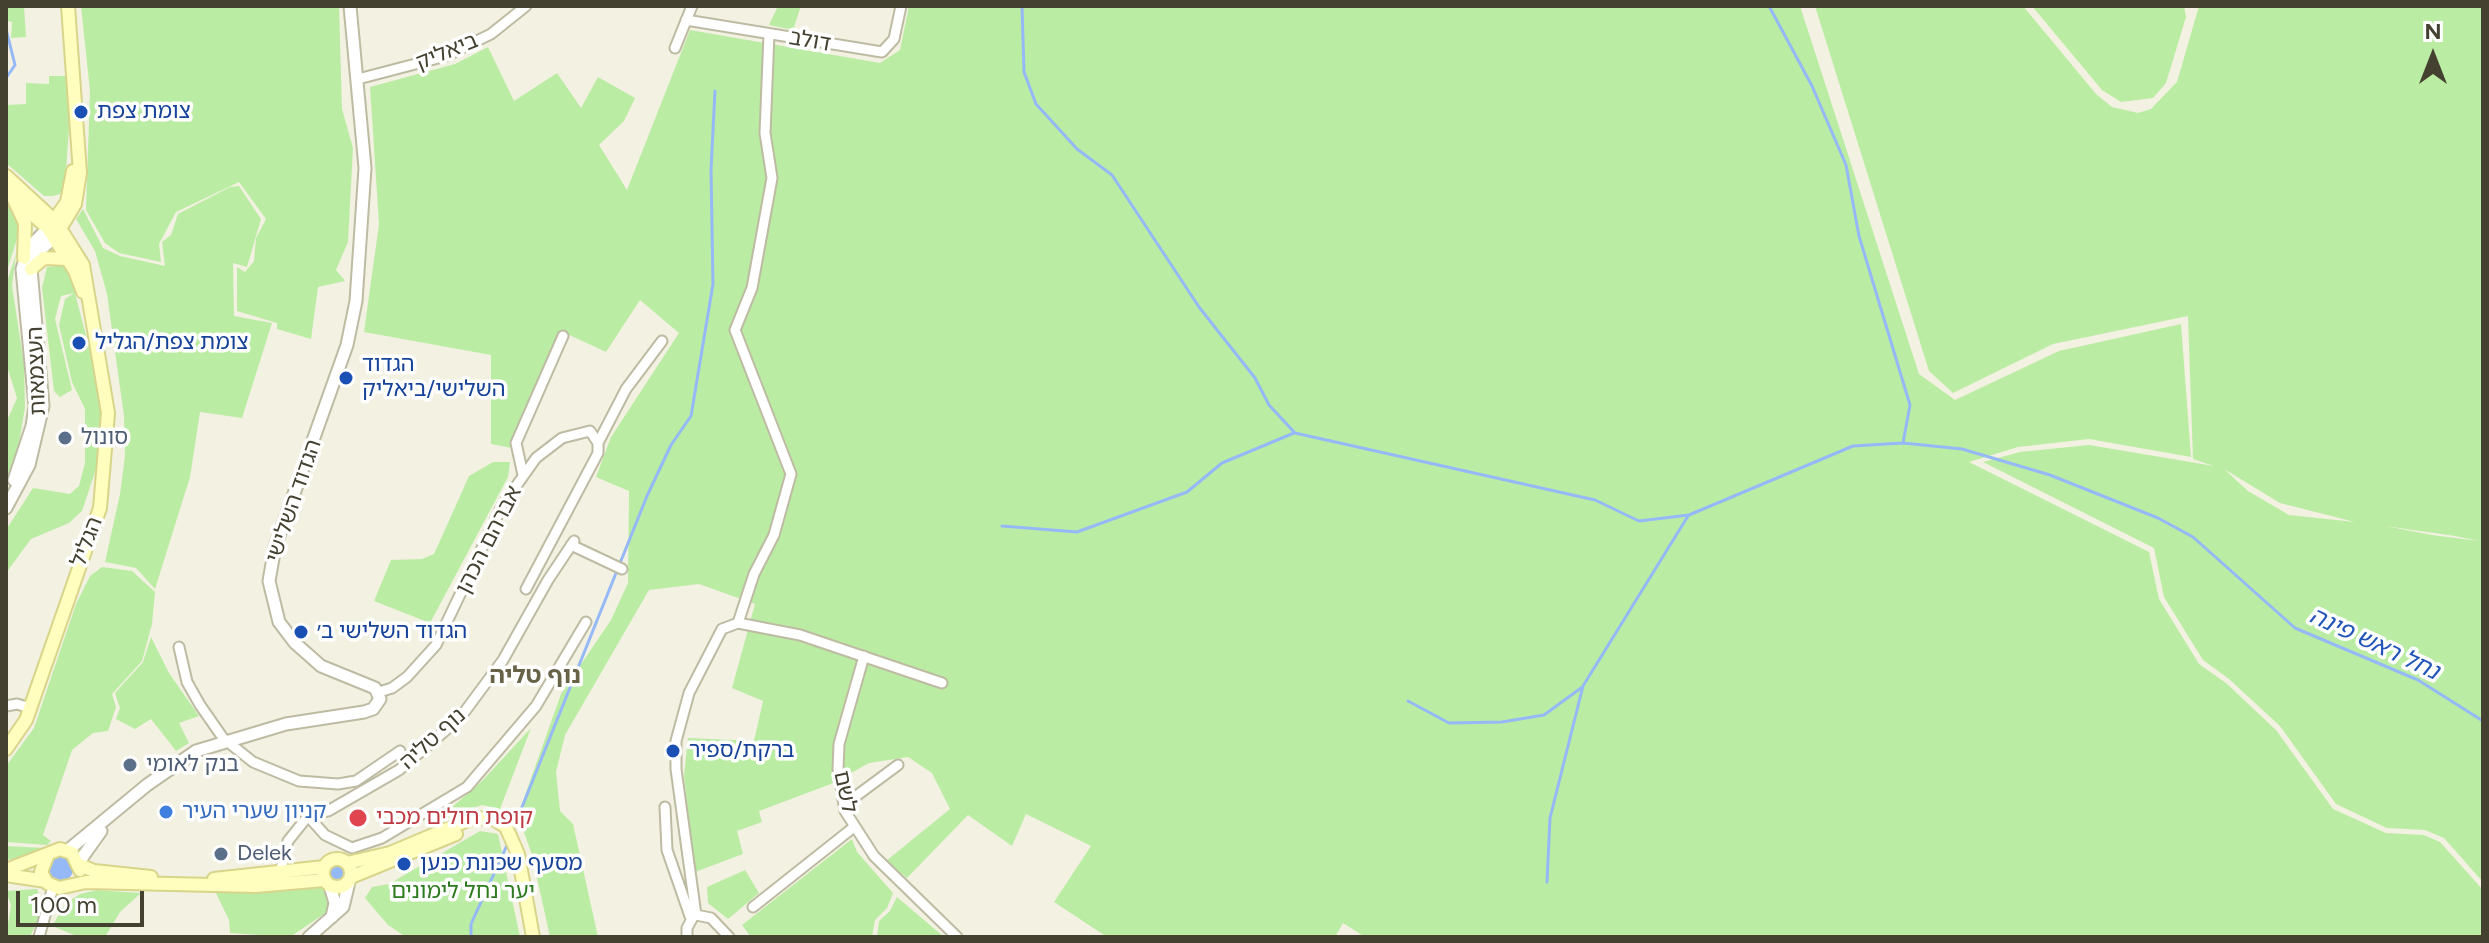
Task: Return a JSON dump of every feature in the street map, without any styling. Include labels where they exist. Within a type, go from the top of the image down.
[{"type":"main road","points":[[56,229],[79,190],[68,6]]},
{"type":"main road","points":[[56,229],[79,157]]},
{"type":"main road","points":[[6,176],[35,200],[56,229]]},
{"type":"main road","points":[[35,200],[51,202],[69,193]]},
{"type":"main road","points":[[9,194],[56,229]]},
{"type":"main road","points":[[9,194],[25,223],[27,263],[44,258],[67,259]]},
{"type":"main road","name":"הגליל","points":[[56,229],[94,323]]},
{"type":"main road","name":"הגליל","points":[[6,749],[30,708],[100,508],[108,413],[94,323],[83,265],[56,229]]},
{"type":"main road","points":[[326,878],[335,859],[347,863],[390,853],[473,818],[494,819],[506,827],[518,854],[533,937]]},
{"type":"main road","points":[[6,872],[48,854],[67,851],[79,864],[94,871],[210,879],[300,871],[326,878],[339,888],[350,880],[472,826],[506,827]]},
{"type":"main road","points":[[48,854],[41,866],[49,884]]},
{"type":"main road","points":[[347,863],[350,880]]},
{"type":"main road","points":[[71,886],[79,876],[79,864]]},
{"type":"main road","points":[[6,872],[49,884],[71,886],[86,882],[256,886],[326,878]]},
{"type":"street","name":"הגדוד השלישי","points":[[350,6],[365,199],[352,325],[331,395],[275,547],[269,581],[279,622],[308,657],[379,692]]},
{"type":"street","name":"ביאליק","points":[[358,79],[446,56],[491,34],[526,6]]},
{"type":"street","points":[[675,48],[692,6]]},
{"type":"street","name":"דולב","points":[[686,20],[882,52],[894,39],[901,6]]},
{"type":"street","points":[[738,623],[754,574],[774,535],[791,474],[735,330],[752,288],[772,178],[765,133],[769,34]]},
{"type":"street","points":[[27,263],[56,229]]},
{"type":"street","name":"העצמאות","points":[[6,499],[27,443],[35,406],[21,280],[27,263]]},
{"type":"street","name":"העצמאות","points":[[6,508],[29,465],[43,406],[27,263]]},
{"type":"street","points":[[523,475],[516,443],[563,336]]},
{"type":"street","points":[[526,589],[589,474],[598,443],[632,379],[662,341]]},
{"type":"street","name":"אברהם הכהן","points":[[379,692],[392,688],[407,677],[436,645],[502,506],[549,445],[562,438],[590,431],[598,443]]},
{"type":"street","name":"נוף טליה","points":[[280,873],[288,841],[308,816],[328,811],[399,770],[460,718],[503,660],[573,543],[622,569]]},
{"type":"street","points":[[308,816],[325,835],[352,848],[382,838],[467,787],[536,706],[586,622]]},
{"type":"street","points":[[687,937],[694,917],[676,769],[677,728],[689,693],[722,629],[738,623],[800,635],[942,683]]},
{"type":"street","points":[[179,647],[187,682],[225,740],[253,762],[299,781],[318,784],[356,781],[400,751]]},
{"type":"street","name":"לשם","points":[[864,656],[839,744],[838,769],[844,805],[854,827],[897,882],[957,937]]},
{"type":"street","points":[[67,851],[170,767],[196,751],[286,724],[364,712],[378,705],[379,692]]},
{"type":"street","points":[[6,706],[17,704],[30,708]]},
{"type":"street","points":[[844,805],[898,765]]},
{"type":"street","points":[[665,807],[667,850],[694,917]]},
{"type":"street","points":[[79,864],[116,811]]},
{"type":"street","points":[[753,907],[854,827]]},
{"type":"street","points":[[288,841],[292,862],[300,871]]},
{"type":"street","points":[[326,878],[335,903],[332,918]]},
{"type":"street","points":[[309,937],[343,907],[350,880]]},
{"type":"street","points":[[39,937],[49,884]]},
{"type":"street","points":[[694,917],[711,918],[729,937]]},
{"type":"green space","points":[[6,6],[24,6],[26,37],[11,38],[12,22],[6,21]]},
{"type":"green space","points":[[81,6],[339,6],[342,109],[353,148],[348,242],[336,270],[345,281],[318,287],[311,339],[277,329],[277,323],[237,311],[237,267],[245,272],[254,261],[256,238],[266,219],[239,182],[176,212],[159,244],[161,262],[119,253],[105,243],[86,210],[90,91]]},
{"type":"green space","points":[[778,6],[801,6],[793,30],[769,25]]},
{"type":"green space","points":[[909,6],[1800,6],[1919,374],[1955,400],[2059,351],[2181,324],[2191,457],[2089,439],[2018,447],[1969,462],[2149,552],[2159,599],[2199,664],[2226,683],[2276,730],[2333,809],[2386,833],[2424,835],[2440,842],[2483,890],[2483,937],[1365,937],[1343,923],[1335,937],[1107,937],[1054,902],[1091,846],[1026,814],[1012,846],[968,815],[907,878],[886,861],[950,809],[932,773],[908,757],[869,763],[831,784],[759,811],[762,822],[737,831],[743,854],[695,872],[684,776],[688,738],[754,741],[763,701],[732,688],[755,604],[699,584],[649,590],[565,735],[556,772],[560,811],[573,824],[598,937],[550,937],[532,855],[518,815],[561,694],[611,620],[628,583],[629,491],[596,477],[611,437],[679,333],[640,300],[606,352],[565,333],[512,448],[491,444],[491,355],[364,332],[379,224],[370,87],[455,64],[488,47],[514,101],[557,73],[581,108],[598,77],[635,98],[624,121],[599,145],[627,190],[690,30],[880,63],[900,50]]},
{"type":"green space","points":[[1815,6],[2023,6],[2096,94],[2112,107],[2138,113],[2151,109],[2177,82],[2199,6],[2483,6],[2483,882],[2444,838],[2425,830],[2387,828],[2336,804],[2280,726],[2229,679],[2203,660],[2164,597],[2154,548],[1983,462],[2020,452],[2089,445],[2214,466],[2193,459],[2188,316],[2053,344],[1953,393],[1929,371]],"holes":[[[2224,469],[2280,503],[2355,522],[2289,515],[2248,491]],[[2385,526],[2455,536],[2479,541],[2432,535]]]},
{"type":"green space","points":[[2032,6],[2184,6],[2186,17],[2166,83],[2153,98],[2121,102],[2102,90]]},
{"type":"green space","points":[[49,76],[69,76],[70,114],[65,185],[60,194],[44,196],[6,163],[6,105],[26,104],[26,83],[49,84]]},
{"type":"green space","points":[[239,186],[261,219],[247,267],[233,263],[234,316],[272,323],[242,418],[200,412],[190,477],[155,589],[136,568],[105,562],[125,456],[124,416],[107,294],[95,251],[76,219],[83,209],[103,248],[120,256],[165,266],[162,242],[171,235],[178,214],[230,187]]},
{"type":"green space","points":[[6,196],[18,212],[20,229],[6,274]]},
{"type":"green space","points":[[16,254],[12,286],[24,364],[25,407],[18,450],[6,483],[6,423],[17,398],[6,363],[6,285]]},
{"type":"green space","points":[[67,265],[80,291],[75,293],[103,402],[104,445],[82,511],[69,523],[31,539],[6,573],[6,530],[33,488],[70,494],[79,486],[85,463],[85,409],[72,382],[59,325],[65,299],[74,293],[61,296],[55,319],[72,390],[60,397],[54,391],[42,288],[47,267]]},
{"type":"green space","points":[[493,462],[510,462],[508,477],[430,623],[374,601],[391,560],[422,559],[434,554],[469,476]]},
{"type":"green space","points":[[102,567],[132,571],[155,592],[152,624],[142,661],[112,694],[116,707],[108,731],[93,733],[72,750],[43,835],[51,841],[47,845],[6,842],[6,766],[34,728],[76,604],[90,576]]},
{"type":"green space","points":[[151,637],[169,673],[199,716],[179,723],[189,743],[176,751],[151,719],[135,729],[116,719],[120,708],[115,693],[143,662]]},
{"type":"green space","points":[[531,728],[500,809],[482,805],[461,812],[420,835],[482,781]]},
{"type":"green space","name":"יער נחל לימונים","points":[[480,831],[498,834],[520,937],[406,937],[388,925],[365,898],[372,887],[389,884]]},
{"type":"green space","points":[[852,839],[857,852],[893,893],[887,908],[875,920],[872,937],[751,937],[742,925]]},
{"type":"green space","points":[[6,846],[46,848],[31,856],[6,860]]},
{"type":"green space","points":[[745,870],[759,893],[728,919],[708,903],[707,887]]},
{"type":"green space","points":[[315,885],[328,891],[330,910],[290,937],[230,933],[229,920],[214,889]]},
{"type":"green space","points":[[37,889],[44,905],[30,937],[6,937],[11,905],[6,891]]},
{"type":"green space","points":[[97,890],[141,893],[120,912],[105,937],[79,937],[52,926],[66,903],[80,894]]},
{"type":"green space","points":[[897,897],[944,937],[877,937],[879,921],[890,911]]},
{"type":"water","points":[[61,857],[69,861],[73,869],[69,877],[61,881],[53,877],[49,869],[53,861]]},
{"type":"water","points":[[334,863],[342,863],[349,874],[342,885],[334,885],[327,878],[327,870]]},
{"type":"waterway","points":[[1022,6],[1024,72],[1036,104],[1077,149],[1112,175],[1199,307],[1255,378],[1269,405],[1295,433],[1595,500],[1639,521],[1689,515],[1853,446],[1903,443]]},
{"type":"waterway","name":"נחל ראש פינה","points":[[1769,6],[1812,86],[1846,165],[1859,236],[1910,405],[1903,443],[1962,449],[2050,475],[2158,518],[2193,537],[2295,628],[2418,680],[2483,721]]},
{"type":"waterway","points":[[6,29],[15,65],[6,78]]},
{"type":"waterway","points":[[512,832],[647,496],[671,445],[691,416],[713,284],[711,170],[715,91]]},
{"type":"waterway","points":[[1002,526],[1077,532],[1187,492],[1222,463],[1294,433]]},
{"type":"waterway","points":[[1547,882],[1550,818],[1583,686],[1688,516]]},
{"type":"waterway","points":[[1408,701],[1449,723],[1502,722],[1544,715],[1581,688]]},
{"type":"waterway","points":[[471,937],[471,924],[508,843]]},
{"type":"place","name":"צומת צפת","points":[[81,112]]},
{"type":"place","name":"צומת צפת/הגליל","points":[[79,343]]},
{"type":"place","name":"הגדוד השלישי/ביאליק","points":[[346,378]]},
{"type":"place","name":"סונול","points":[[65,438]]},
{"type":"place","name":"הגדוד השלישי ב׳","points":[[301,632]]},
{"type":"place","name":"ברקת/ספיר","points":[[673,751]]},
{"type":"place","name":"בנק לאומי","points":[[130,765]]},
{"type":"place","name":"קניון שערי העיר","points":[[166,812]]},
{"type":"place","name":"קופת חולים מכבי","points":[[358,818]]},
{"type":"place","name":"Delek","points":[[221,854]]},
{"type":"place","name":"מסעף שכונת כנען","points":[[404,864]]},
{"type":"district","name":"נוף טליה","points":[[535,676]]}]
